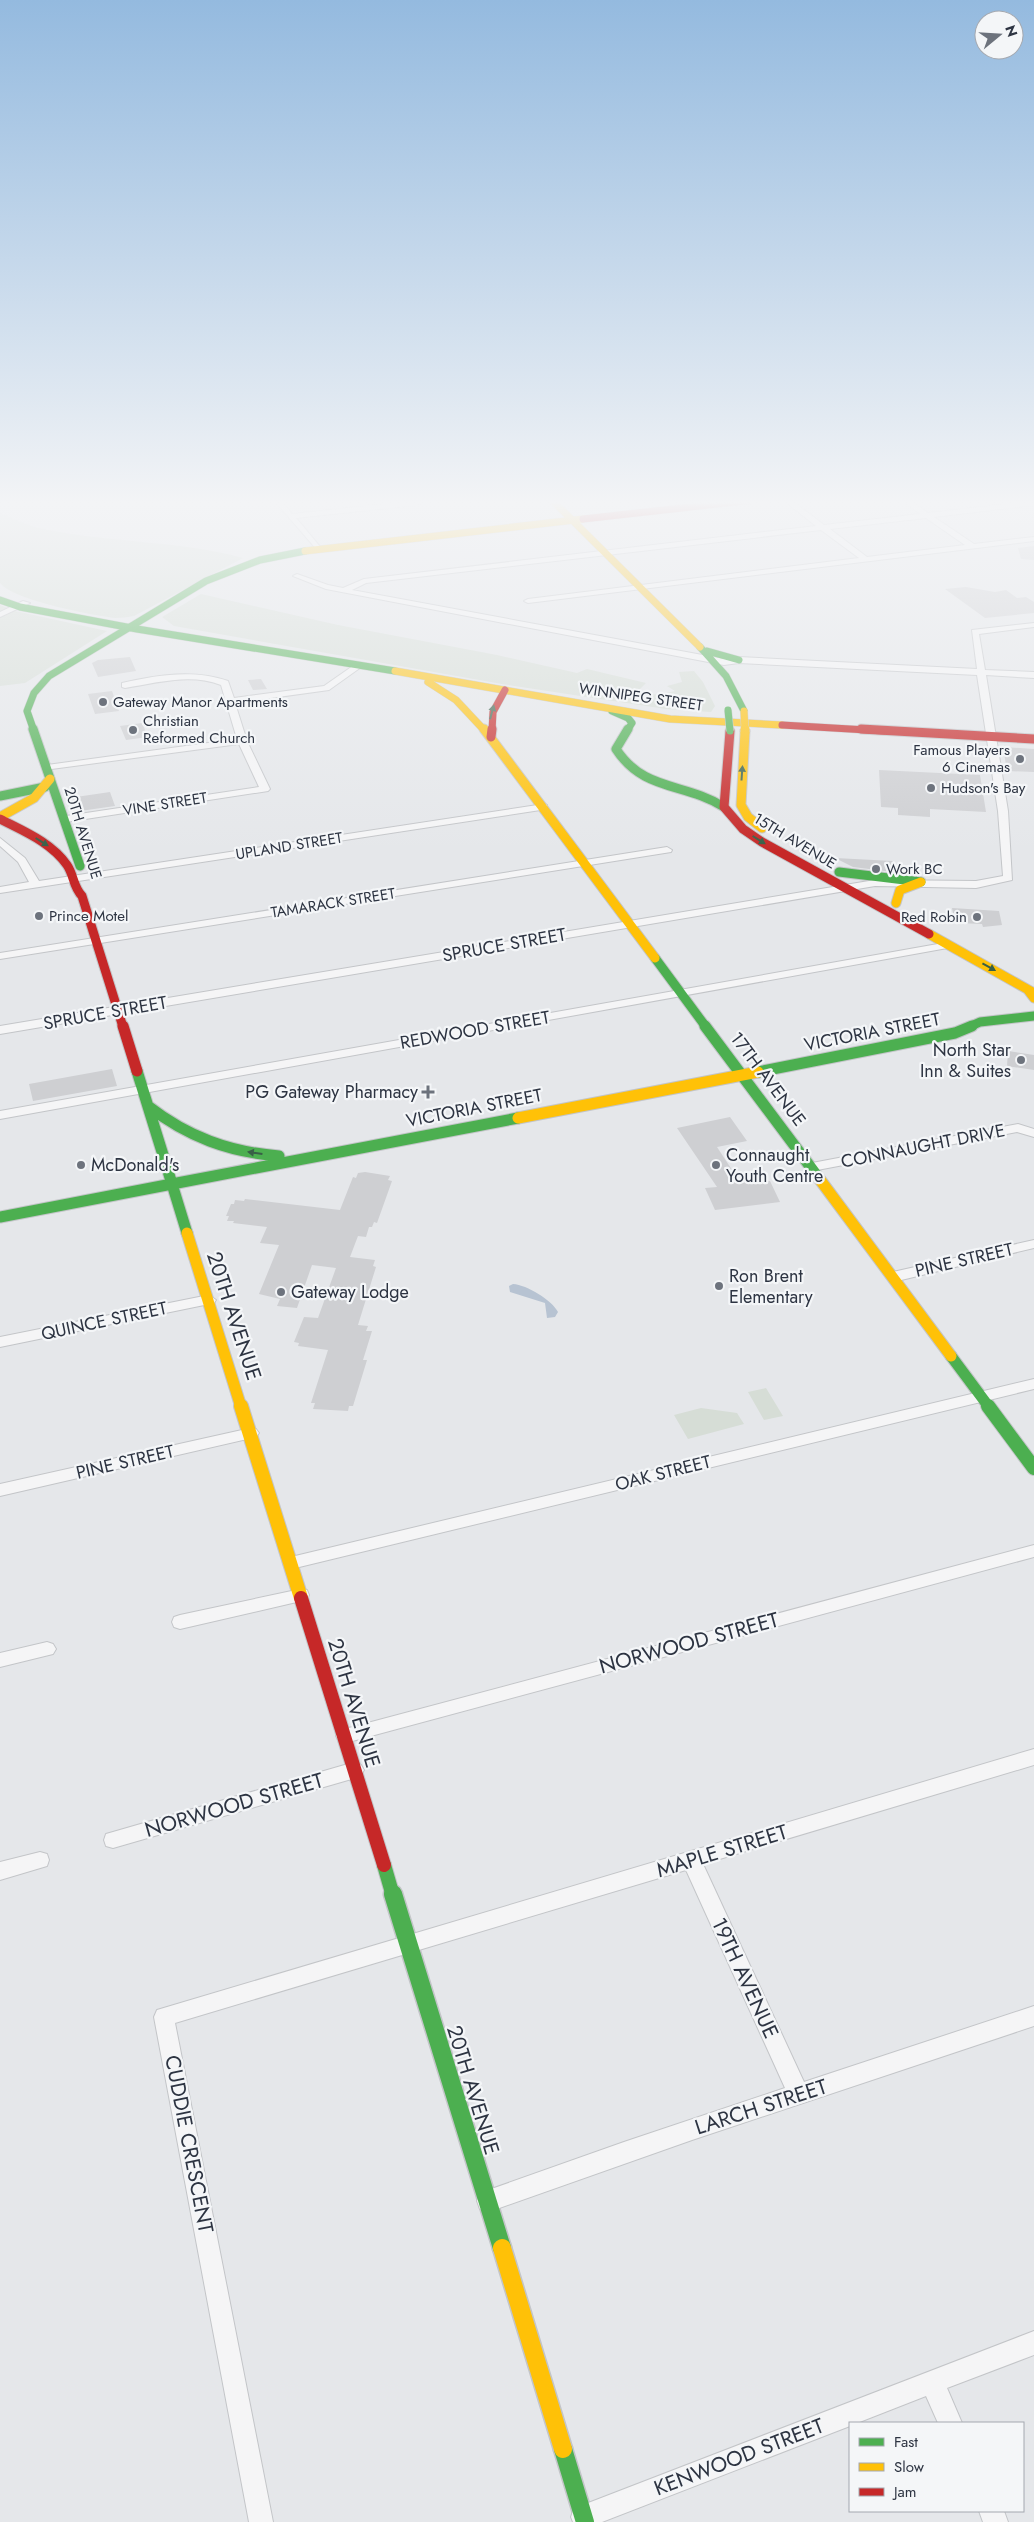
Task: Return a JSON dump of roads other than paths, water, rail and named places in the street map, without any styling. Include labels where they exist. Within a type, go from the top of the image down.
[{"type":"main road","points":[[75,617],[131,626]]},
{"type":"main road","points":[[91,617],[131,626]]},
{"type":"main road","points":[[110,620],[133,617]]},
{"type":"main road","name":"20TH AVENUE","points":[[82,896],[86,887],[66,819],[48,783],[47,768],[26,711],[34,693],[49,676],[147,617]]},
{"type":"main road","points":[[153,617],[160,629]]},
{"type":"main road","name":"15TH AVENUE","points":[[659,617],[700,653],[715,661],[738,692],[744,711],[745,732],[741,804],[748,817],[770,834],[964,940]]},
{"type":"main road","name":"15TH AVENUE","points":[[666,617],[700,653],[721,687],[728,710],[730,731],[724,807],[735,821],[755,838],[949,945],[1032,994]]},
{"type":"main road","points":[[94,621],[111,638]]},
{"type":"main road","name":"WINNIPEG STREET","points":[[131,626],[242,643],[247,646]]},
{"type":"main road","name":"WINNIPEG STREET","points":[[131,626],[235,646],[247,646],[408,673],[648,716],[684,720],[1034,739]]},
{"type":"main road","points":[[700,653],[739,660]]},
{"type":"main road","name":"17TH AVENUE","points":[[408,673],[443,689],[464,706],[482,729],[491,737],[1034,1468]]},
{"type":"main road","points":[[464,706],[501,689]]},
{"type":"main road","points":[[491,737],[490,716],[501,689]]},
{"type":"main road","points":[[608,709],[628,718],[632,723],[616,749],[619,760],[628,769],[646,779],[705,795],[724,807]]},
{"type":"main road","points":[[648,716],[627,743],[625,750],[627,758],[635,767],[652,776],[684,784],[741,792]]},
{"type":"main road","points":[[637,730],[655,724],[684,720]]},
{"type":"main road","points":[[716,775],[727,757]]},
{"type":"main road","points":[[0,796],[48,783]]},
{"type":"main road","name":"20TH AVENUE","points":[[0,818],[34,798],[48,783]]},
{"type":"main road","points":[[684,784],[701,783]]},
{"type":"main road","points":[[0,808],[12,811],[26,818]]},
{"type":"main road","name":"20TH AVENUE","points":[[0,818],[47,844],[68,867],[74,888],[82,896],[345,1736],[584,2519]]},
{"type":"main road","points":[[39,826],[59,840],[82,872]]},
{"type":"main road","points":[[839,872],[921,882]]},
{"type":"main road","points":[[896,904],[900,890],[921,882]]},
{"type":"main road","name":"VICTORIA STREET","points":[[0,1217],[742,1075],[955,1033],[980,1022],[1032,1015]]},
{"type":"main road","points":[[1008,1031],[1034,1028]]},
{"type":"main road","name":"VICTORIA STREET","points":[[955,1033],[981,1034]]},
{"type":"main road","points":[[148,1106],[169,1125],[193,1138],[224,1149],[276,1156],[321,1155]]},
{"type":"street","points":[[495,617],[700,653]]},
{"type":"street","points":[[992,737],[975,632],[1034,625]]},
{"type":"street","points":[[715,661],[739,660],[1034,676]]},
{"type":"street","points":[[231,701],[326,688],[360,665]]},
{"type":"street","points":[[47,768],[242,740],[225,682],[216,678],[199,676],[126,685]]},
{"type":"street","name":"SPRUCE STREET","points":[[0,1030],[863,885],[891,882],[921,882],[981,886],[1008,878],[1003,811],[992,737]]},
{"type":"street","name":"VINE STREET","points":[[66,819],[265,789],[242,740]]},
{"type":"street","name":"UPLAND STREET","points":[[0,890],[71,879],[82,872],[544,807]]},
{"type":"street","points":[[0,841],[17,854],[30,869],[35,884]]},
{"type":"street","name":"TAMARACK STREET","points":[[0,956],[667,850]]},
{"type":"street","name":"REDWOOD STREET","points":[[0,1115],[949,945]]},
{"type":"street","name":"CONNAUGHT DRIVE","points":[[812,1167],[1018,1128],[1034,1133]]},
{"type":"street","name":"PINE STREET","points":[[893,1276],[1034,1244]]},
{"type":"street","name":"QUINCE STREET","points":[[0,1342],[209,1300]]},
{"type":"street","name":"OAK STREET","points":[[291,1562],[1034,1384]]},
{"type":"street","name":"PINE STREET","points":[[0,1490],[251,1433]]},
{"type":"street","name":"NORWOOD STREET","points":[[345,1736],[1034,1551]]},
{"type":"street","points":[[180,1622],[301,1595]]},
{"type":"street","points":[[0,1660],[47,1649]]},
{"type":"street","name":"MAPLE STREET","points":[[409,1946],[1034,1756]]},
{"type":"street","name":"NORWOOD STREET","points":[[113,1840],[355,1770]]},
{"type":"street","points":[[0,1871],[40,1860]]},
{"type":"street","name":"19TH AVENUE","points":[[691,1860],[799,2095]]},
{"type":"street","name":"CUDDIE CRESCENT","points":[[261,2522],[164,2017],[409,1946]]},
{"type":"street","name":"LARCH STREET","points":[[488,2201],[612,2155],[799,2095],[1034,2016]]},
{"type":"street","name":"KENWOOD STREET","points":[[584,2519],[1034,2344]]},
{"type":"street","points":[[932,2383],[950,2422]]},
{"type":"water","points":[[513,1284],[532,1290],[545,1298],[558,1312],[555,1317],[547,1318],[545,1303],[510,1292],[509,1286]]},
{"type":"place","name":"Gateway Manor Apartments","points":[[103,702]]},
{"type":"place","name":"Christian Reformed Church","points":[[133,730]]},
{"type":"place","name":"Famous Players 6 Cinemas","points":[[1020,759]]},
{"type":"place","name":"Hudson's Bay","points":[[931,788]]},
{"type":"place","name":"Work BC","points":[[876,869]]},
{"type":"place","name":"Prince Motel","points":[[39,916]]},
{"type":"place","name":"Red Robin","points":[[977,917]]},
{"type":"place","name":"North Star Inn & Suites","points":[[1021,1060]]},
{"type":"place","name":"PG Gateway Pharmacy","points":[[428,1092]]},
{"type":"place","name":"McDonald's","points":[[81,1165]]},
{"type":"place","name":"Connaught Youth Centre","points":[[716,1165]]},
{"type":"place","name":"Ron Brent Elementary","points":[[719,1286]]},
{"type":"place","name":"Gateway Lodge","points":[[281,1292]]}]
